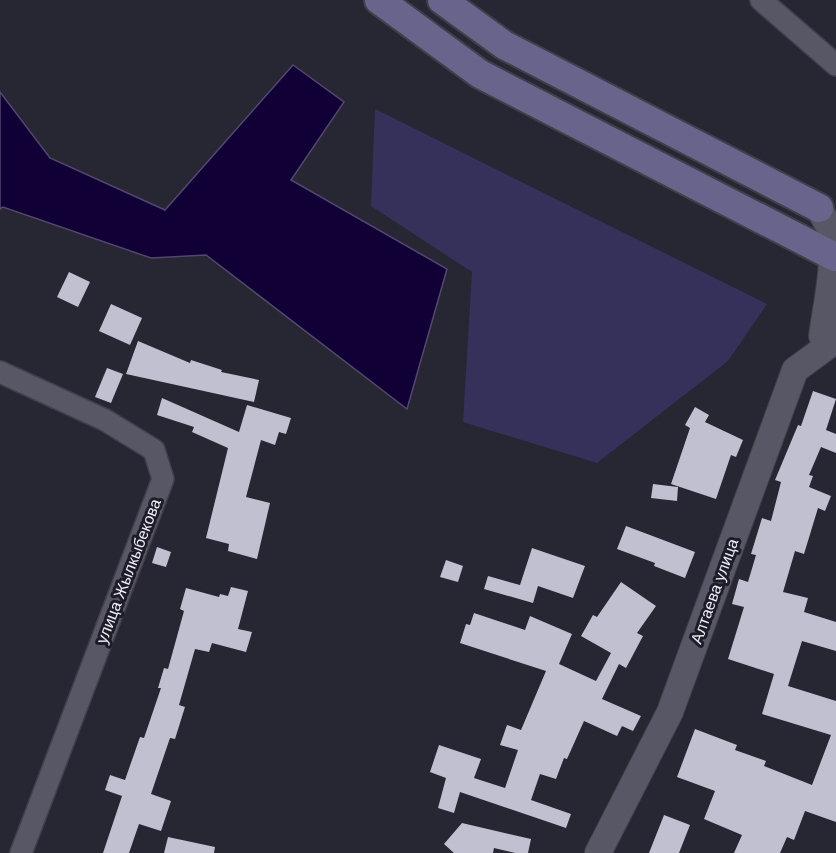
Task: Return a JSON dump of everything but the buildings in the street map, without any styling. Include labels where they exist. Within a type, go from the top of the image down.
[{"type":"main road","points":[[379,0],[480,74],[835,257]]},
{"type":"main road","points":[[442,0],[504,45],[819,208]]},
{"type":"street","points":[[761,0],[836,65]]},
{"type":"street","points":[[819,208],[830,229],[835,257],[833,282],[822,336],[832,343]]},
{"type":"street","name":"Алтаева улица","points":[[598,853],[670,712],[795,370],[832,343]]},
{"type":"street","name":"улица Жылкыбекова","points":[[0,372],[105,420],[154,450],[164,479],[21,853]]},
{"type":"shaded area","points":[[293,65],[344,102],[291,180],[447,269],[407,409],[206,255],[151,258],[3,207],[0,209],[0,92],[50,158],[165,210]]},
{"type":"shaded area","points":[[375,109],[767,304],[728,361],[597,463],[463,422],[472,272],[371,206]]}]
